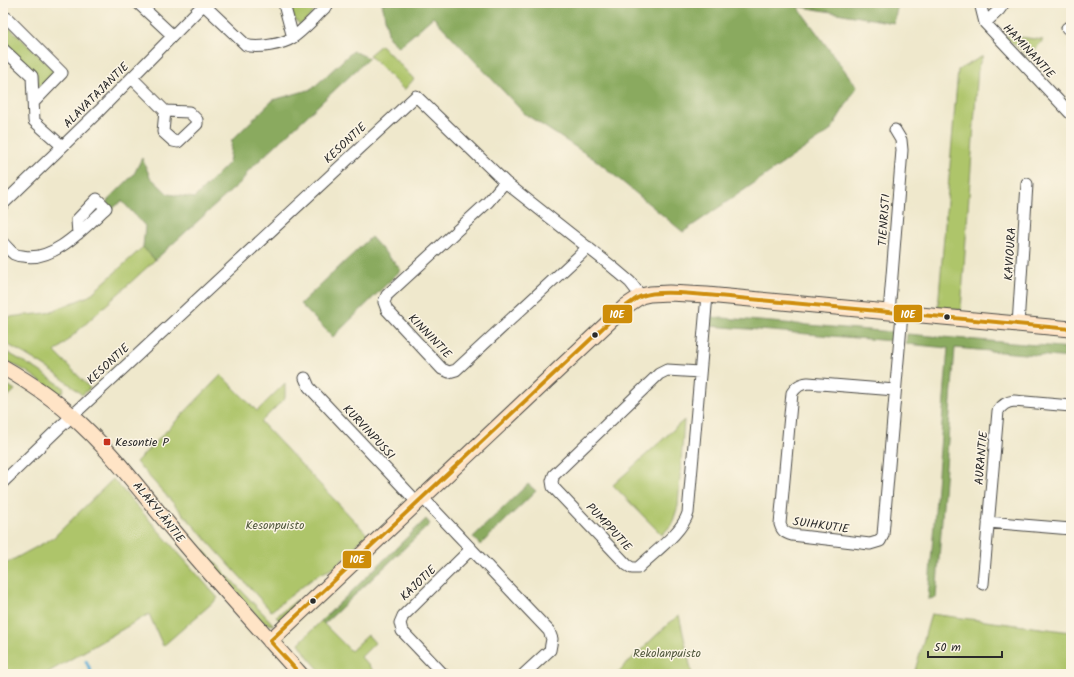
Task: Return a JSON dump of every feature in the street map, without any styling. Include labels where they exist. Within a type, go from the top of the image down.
[{"type":"street","points":[[138,3],[172,35]]},
{"type":"street","points":[[286,3],[285,8],[292,38]]},
{"type":"street","points":[[204,4],[246,45],[250,47],[260,47],[292,38],[327,6],[327,3]]},
{"type":"street","points":[[980,3],[985,23],[1004,3]]},
{"type":"street","name":"ALAVATAJANTIE","points":[[3,204],[132,78],[172,35],[204,4]]},
{"type":"street","points":[[3,18],[7,18],[62,73],[33,104]]},
{"type":"street","name":"HAMINANTIE","points":[[985,23],[1071,114]]},
{"type":"street","points":[[3,49],[32,76],[34,121],[62,146]]},
{"type":"street","points":[[132,78],[165,111]]},
{"type":"street","name":"KESONTIE","points":[[72,415],[416,96],[505,182],[630,282],[641,296]]},
{"type":"street","name":"TIENRISTI","points":[[895,130],[901,140],[902,150],[896,314]]},
{"type":"street","name":"KINNINTIE","points":[[505,182],[488,202],[387,295],[384,302],[387,310],[442,369],[449,372],[456,370],[588,247]]},
{"type":"street","name":"KAVIOURA","points":[[1018,325],[1028,184]]},
{"type":"street","points":[[3,243],[15,254],[29,258],[41,256],[64,245],[78,234]]},
{"type":"street","points":[[270,641],[626,306],[641,296],[659,292],[707,295],[1071,330]]},
{"type":"street","name":"PUMPPUTIE","points":[[700,372],[667,370],[659,374],[554,474],[552,482],[553,487],[627,565],[632,568],[638,568],[679,530],[688,513],[707,295]]},
{"type":"street","name":"SUIHKUTIE","points":[[895,390],[808,383],[801,384],[792,392],[780,524],[785,533],[870,544],[880,541],[883,535],[895,390],[896,314]]},
{"type":"street","name":"ALAKYLÄNTIE","points":[[3,367],[72,415],[118,462],[174,531],[300,674]]},
{"type":"street","name":"KURVINPUSSI","points":[[305,378],[309,387],[419,500]]},
{"type":"street","name":"AURANTIE","points":[[983,584],[998,411],[1001,406],[1007,402],[1014,401],[1071,406]]},
{"type":"street","points":[[3,482],[72,415]]},
{"type":"street","points":[[419,500],[470,550],[548,631],[552,639],[550,650],[524,674]]},
{"type":"street","points":[[988,522],[1071,529]]},
{"type":"street","name":"KAJOTIE","points":[[443,674],[402,631],[400,624],[402,616],[470,550]]},
{"type":"green space","points":[[293,3],[316,3],[316,7],[313,13],[300,25],[293,15]]},
{"type":"green space","points":[[382,3],[898,3],[894,23],[797,6],[857,87],[830,131],[683,232],[597,161],[525,114],[433,17],[399,47],[389,38]]},
{"type":"green space","points":[[3,23],[7,25],[56,73],[41,87],[38,85],[37,75],[3,45]]},
{"type":"green space","points":[[1003,35],[1043,40],[1029,57]]},
{"type":"green space","points":[[381,45],[414,79],[404,90],[369,55]]},
{"type":"green space","points":[[353,51],[369,58],[248,171],[243,180],[155,260],[143,247],[145,226],[122,201],[112,209],[106,202],[134,174],[142,158],[150,177],[168,194],[194,198],[229,163],[232,140],[273,100],[312,89]]},
{"type":"green space","points":[[983,56],[978,67],[961,310],[938,308],[958,70]]},
{"type":"green space","points":[[371,237],[401,270],[333,337],[300,304]]},
{"type":"green space","points":[[143,247],[155,260],[55,352],[90,388],[82,395],[44,366],[3,342],[3,314],[8,317],[47,313],[89,296]]},
{"type":"green space","points":[[711,317],[893,332],[892,341],[711,326]]},
{"type":"green space","points":[[907,334],[1071,348],[1071,358],[955,348],[936,598],[928,599],[948,348],[906,344]]},
{"type":"green space","points":[[3,350],[38,370],[63,387],[64,390],[60,395],[26,371],[3,359]]},
{"type":"green space","name":"Kesonpuisto","points":[[221,375],[257,411],[285,383],[285,398],[261,422],[367,534],[336,567],[316,576],[271,611],[136,462]]},
{"type":"green space","points":[[3,382],[15,390],[3,401]]},
{"type":"green space","points":[[684,420],[678,506],[672,524],[662,535],[613,485]]},
{"type":"green space","points":[[113,479],[218,598],[163,646],[149,614],[45,674],[3,674],[3,565],[53,538]]},
{"type":"green space","points":[[528,484],[536,491],[480,545],[473,537]]},
{"type":"green space","points":[[426,519],[430,524],[324,624],[321,621]]},
{"type":"green space","points":[[189,535],[274,625],[262,622],[188,537]]},
{"type":"green space","points":[[297,600],[286,617],[280,621],[276,617]]},
{"type":"green space","points":[[931,614],[1071,632],[1071,674],[914,674]]},
{"type":"green space","name":"Rekolanpuisto","points":[[679,615],[692,674],[616,674],[667,625]]},
{"type":"green space","points":[[321,621],[351,651],[368,635],[375,643],[361,657],[376,674],[323,674],[308,657],[299,643]]},
{"type":"green space","points":[[293,649],[315,674],[308,674],[290,653]]},
{"type":"waterway","points":[[86,661],[92,674]]},
{"type":"transit line","name":"10E","points":[[300,674],[270,641],[626,306],[640,297],[656,293],[683,293],[1071,329]]},
{"type":"place","name":"Kesontie P","points":[[107,442]]}]
